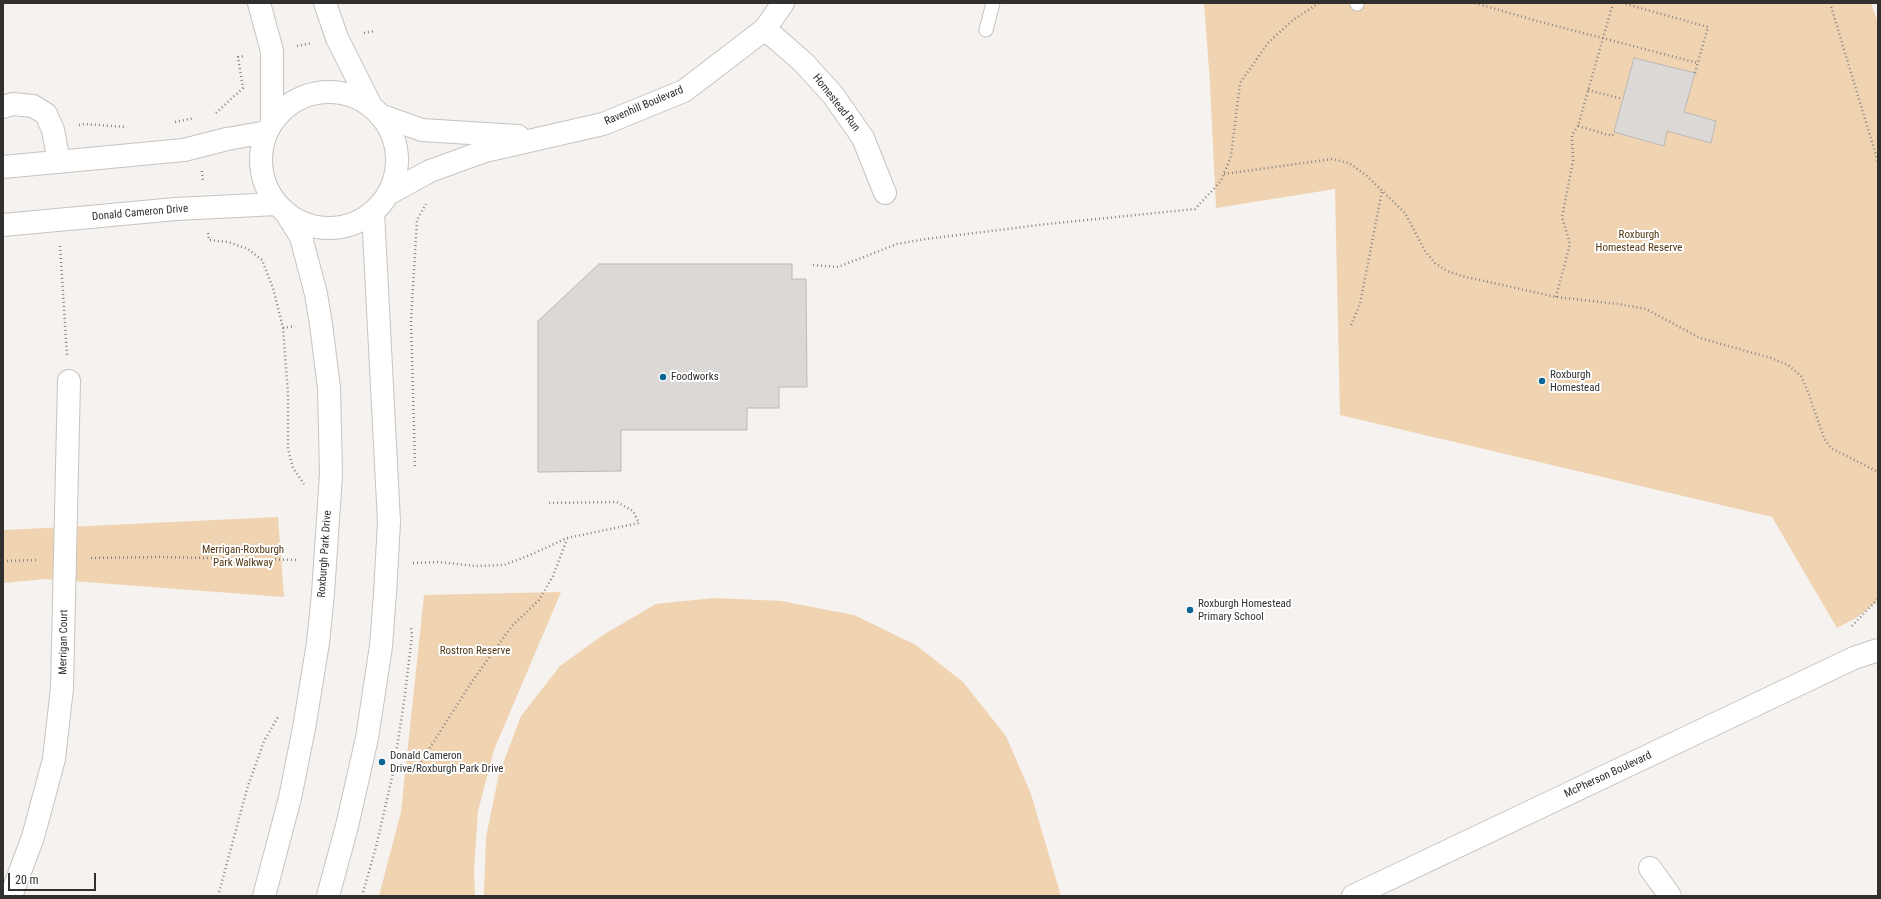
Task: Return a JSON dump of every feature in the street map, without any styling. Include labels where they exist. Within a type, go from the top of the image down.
[{"type":"street","points":[[259,3],[272,51],[269,127],[261,151],[261,170],[267,188],[281,208],[306,224],[329,228],[352,224],[373,212],[388,194],[396,174],[398,153],[392,132],[376,110],[337,38],[325,3]]},
{"type":"street","name":"Ravenhill Boulevard","points":[[388,194],[430,170],[485,151],[603,124],[684,91],[765,29],[784,3]]},
{"type":"street","name":"Homestead Run","points":[[765,29],[803,62],[833,96],[863,138],[885,193]]},
{"type":"street","points":[[3,167],[184,150],[269,127],[292,102],[318,92],[346,94],[376,110]]},
{"type":"street","points":[[3,107],[13,104],[33,106],[46,114],[53,130],[59,162]]},
{"type":"street","name":"Ravenhill Boulevard","points":[[376,110],[422,130],[546,138]]},
{"type":"street","name":"Donald Cameron Drive","points":[[3,225],[206,207],[281,208]]},
{"type":"street","name":"Roxburgh Park Drive","points":[[264,896],[290,798],[300,751],[318,644],[331,474],[329,388],[316,294],[301,237],[281,208]]},
{"type":"street","points":[[328,896],[347,826],[367,738],[381,646],[385,594],[389,522],[373,212]]},
{"type":"street","name":"Merrigan Court","points":[[11,896],[33,837],[54,759],[62,688],[69,381]]},
{"type":"street","name":"McPherson Boulevard","points":[[1353,896],[1873,649]]},
{"type":"street","points":[[1650,868],[1670,896]]},
{"type":"lane","points":[[986,30],[993,3]]},
{"type":"path","points":[[813,265],[838,267],[897,244],[926,239],[1047,224],[1195,209],[1221,181],[1231,156],[1240,83],[1268,43],[1293,20],[1319,3]]},
{"type":"path","points":[[1475,3],[1536,21],[1603,37],[1698,63]]},
{"type":"path","points":[[1556,297],[1570,244],[1562,217],[1573,161],[1572,135],[1578,126],[1613,3]]},
{"type":"path","points":[[1622,3],[1708,27],[1695,73]]},
{"type":"path","points":[[1830,3],[1878,162]]},
{"type":"path","points":[[210,114],[217,113],[243,88],[238,57],[374,31]]},
{"type":"path","points":[[1588,90],[1623,99]]},
{"type":"path","points":[[169,124],[197,117],[209,240],[228,242],[248,249],[262,260],[273,288],[283,328],[288,394],[288,449],[293,468],[305,487]]},
{"type":"path","points":[[53,130],[84,124],[134,128]]},
{"type":"path","points":[[1578,126],[1612,136],[1614,132]]},
{"type":"path","points":[[1224,174],[1332,160],[1349,163],[1367,176],[1405,213],[1425,251],[1435,263],[1447,271],[1462,276],[1556,297],[1618,304],[1646,309],[1700,338],[1771,358],[1788,365],[1801,376],[1824,438],[1831,448],[1878,472]]},
{"type":"path","points":[[1351,325],[1360,304],[1382,190]]},
{"type":"path","points":[[414,473],[411,321],[417,220],[428,202]]},
{"type":"path","points":[[58,220],[69,381]]},
{"type":"path","points":[[362,896],[376,847],[392,773],[417,768],[473,680],[512,626],[539,600],[553,576],[567,538]]},
{"type":"path","points":[[1852,626],[1878,599]]},
{"type":"path","points":[[218,896],[247,789],[264,741],[279,715]]},
{"type":"green space","name":"Roxburgh Homestead Reserve","points":[[1204,3],[1871,3],[1878,23],[1878,601],[1856,618],[1837,628],[1772,517],[1340,415],[1335,189],[1216,208],[1210,83]]},
{"type":"green space","name":"Merrigan-Roxburgh Park Walkway","points":[[278,517],[284,597],[45,579],[3,583],[3,530]]},
{"type":"green space","name":"Rostron Reserve","points":[[561,592],[494,750],[478,811],[474,869],[475,896],[379,896],[401,812],[424,595]]},
{"type":"green space","points":[[714,598],[781,601],[854,615],[916,645],[963,682],[1006,736],[1031,794],[1061,896],[484,896],[486,837],[499,774],[521,716],[560,666],[603,635],[656,604]]},
{"type":"building","points":[[1634,58],[1695,73],[1684,112],[1716,121],[1711,143],[1667,131],[1664,146],[1614,132]]},
{"type":"building","points":[[599,264],[792,264],[792,279],[806,279],[807,387],[779,387],[779,408],[747,408],[747,430],[621,430],[621,471],[538,472],[538,321]]},
{"type":"place","name":"Foodworks","points":[[663,377]]},
{"type":"place","name":"Roxburgh Homestead","points":[[1542,381]]},
{"type":"place","name":"Roxburgh Homestead Primary School","points":[[1190,610]]},
{"type":"place","name":"Donald Cameron Drive/Roxburgh Park Drive","points":[[382,762]]}]
